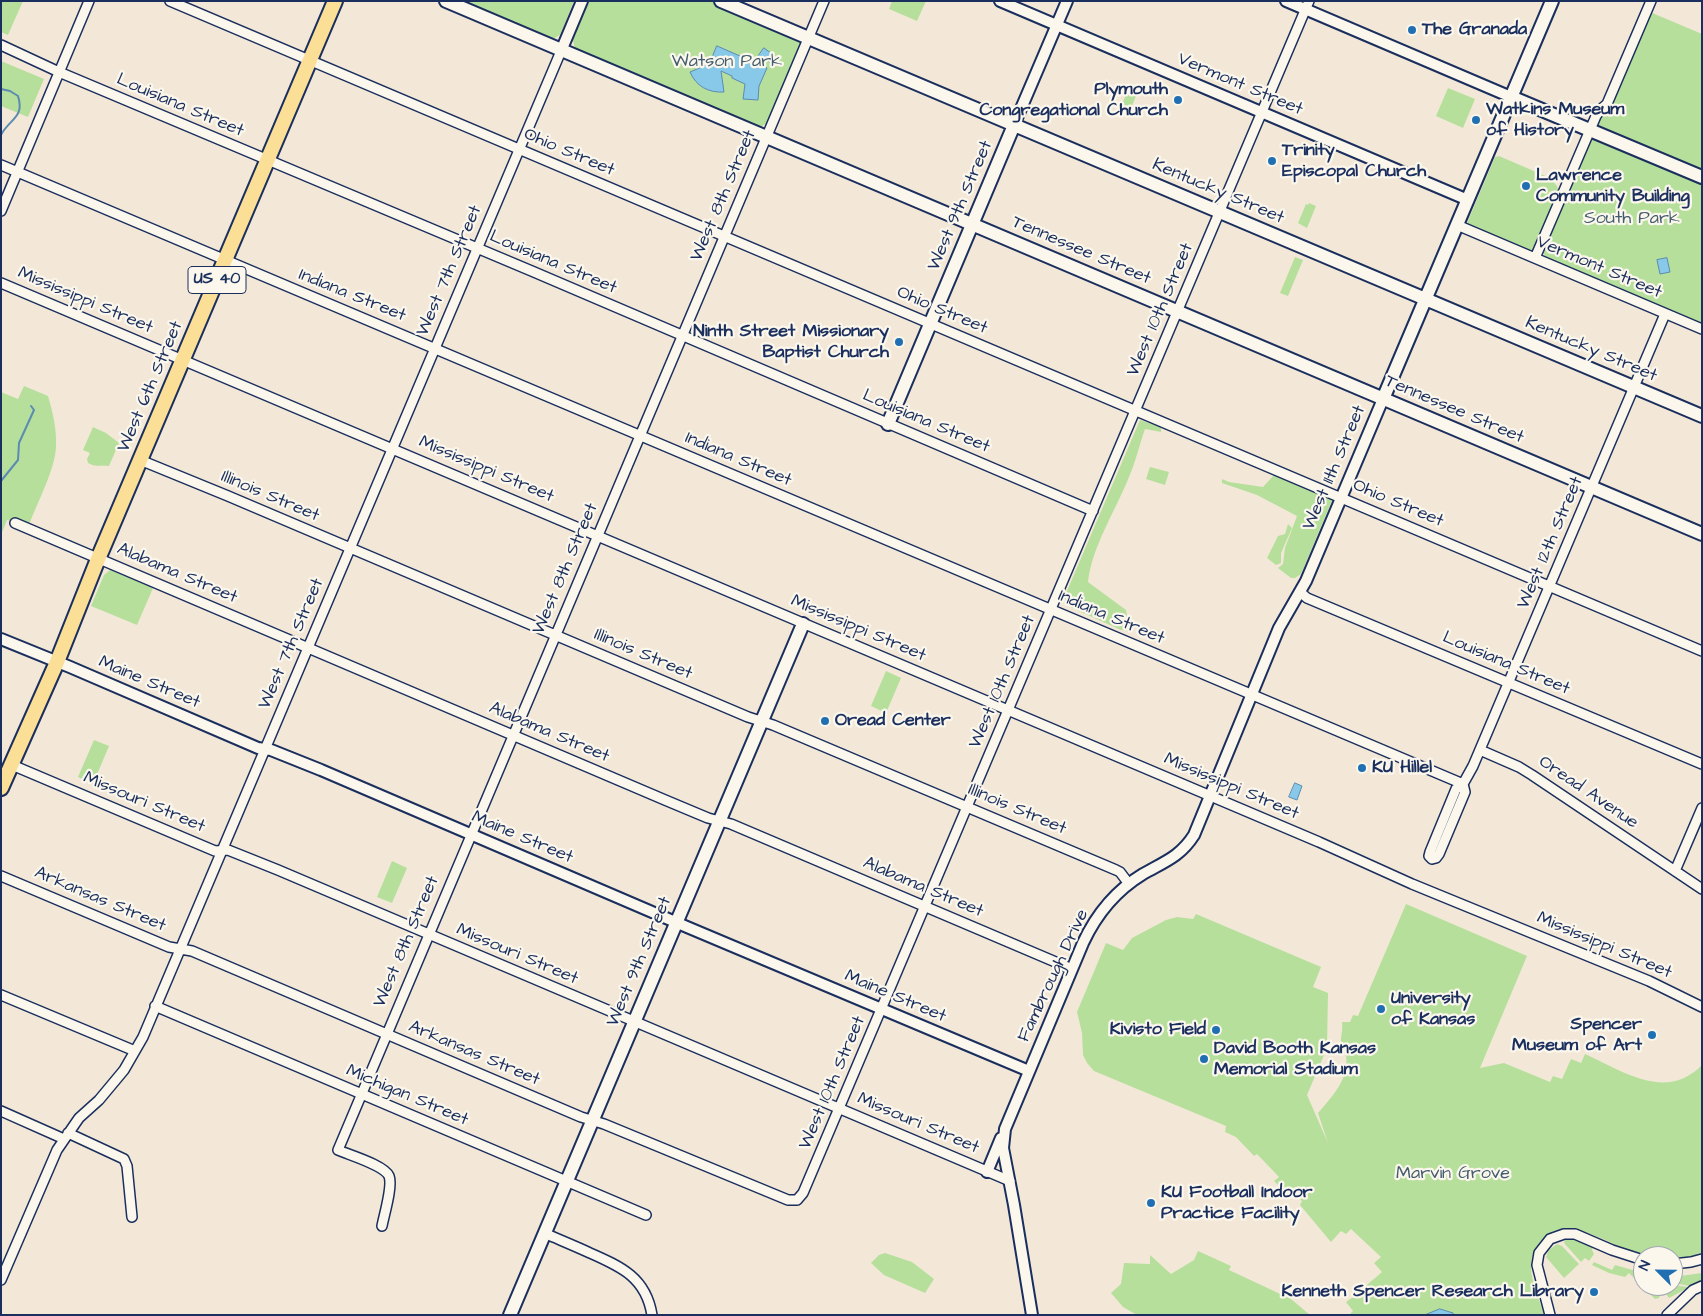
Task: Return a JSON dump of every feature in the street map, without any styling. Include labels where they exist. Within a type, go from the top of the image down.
[{"type":"highway","name":"West 6th Street","points":[[1,788],[57,662],[98,559],[335,1]]},
{"type":"main road","name":"Tennessee Street","points":[[446,1],[1702,534]]},
{"type":"main road","name":"Kentucky Street","points":[[721,1],[1702,416]]},
{"type":"main road","name":"West 11th Street","points":[[1383,399],[1552,1]]},
{"type":"main road","points":[[1511,97],[1702,177]]},
{"type":"main road","name":"West 9th Street","points":[[888,424],[1014,125]]},
{"type":"main road","name":"West 9th Street","points":[[510,1315],[803,624]]},
{"type":"street","points":[[1,211],[90,1]]},
{"type":"street","name":"Ohio Street","points":[[170,1],[1702,651]]},
{"type":"street","name":"West 7th Street","points":[[1,1280],[48,1170],[66,1136],[79,1118],[118,1079],[135,1051],[582,1]]},
{"type":"street","name":"West 8th Street","points":[[382,1226],[390,1186],[389,1176],[382,1169],[338,1150],[824,1]]},
{"type":"street","name":"Vermont Street","points":[[1000,1],[1468,200]]},
{"type":"street","name":"West 9th Street","points":[[1014,125],[1067,1]]},
{"type":"street","points":[[1286,1],[1307,5],[1511,97]]},
{"type":"street","points":[[1535,258],[1590,130],[1600,110],[1607,104],[1651,1]]},
{"type":"street","name":"West 10th Street","points":[[797,1200],[803,1193],[926,906],[1307,5]]},
{"type":"street","name":"Louisiana Street","points":[[1,45],[59,72],[1093,511]]},
{"type":"street","name":"Indiana Street","points":[[1,165],[1463,784]]},
{"type":"street","name":"Vermont Street","points":[[1457,225],[1702,329]]},
{"type":"street","name":"Mississippi Street","points":[[1,283],[1319,842],[1412,884],[1649,981],[1702,1008]]},
{"type":"street","name":"West 12th Street","points":[[1463,784],[1465,792],[1439,854],[1436,858],[1432,858],[1430,852],[1452,798],[1456,789],[1463,784],[1480,750],[1665,314]]},
{"type":"street","name":"West 11th Street","points":[[1209,796],[1279,628],[1300,592],[1383,399]]},
{"type":"street","name":"Illinois Street","points":[[140,460],[555,636],[748,717],[773,725],[1116,870],[1120,872],[1129,884]]},
{"type":"street","name":"Alabama Street","points":[[15,524],[656,796],[733,825],[1072,969]]},
{"type":"street","name":"Louisiana Street","points":[[1300,592],[1307,598],[1702,764]]},
{"type":"street","name":"Maine Street","points":[[1,639],[258,748],[271,750],[321,770],[1029,1071]]},
{"type":"street","name":"Oread Avenue","points":[[1480,750],[1519,767],[1532,775],[1702,889]]},
{"type":"street","name":"Missouri Street","points":[[12,765],[215,851],[228,850],[1010,1181]]},
{"type":"street","name":"Fambrough Drive","points":[[1010,1181],[1003,1148],[1005,1129],[1088,933],[1097,917],[1110,901],[1129,884],[1143,874],[1167,862],[1184,847],[1194,835],[1209,796]]},
{"type":"street","points":[[1675,871],[1702,808]]},
{"type":"street","name":"Arkansas Street","points":[[1,876],[169,947],[192,951],[551,1104],[788,1200],[797,1200]]},
{"type":"street","points":[[1,995],[135,1051]]},
{"type":"street","name":"Michigan Street","points":[[155,1006],[646,1216]]},
{"type":"street","points":[[1,1111],[124,1159],[127,1166],[132,1217]]},
{"type":"street","points":[[988,1172],[1005,1129]]},
{"type":"street","points":[[1010,1181],[1032,1315]]},
{"type":"street","points":[[544,1233],[611,1262],[626,1271],[641,1285],[649,1301],[652,1315]]},
{"type":"street","points":[[1550,1315],[1537,1265],[1537,1258],[1542,1248],[1550,1240],[1564,1234],[1575,1234],[1633,1257]]},
{"type":"street","points":[[1683,1263],[1702,1259]]},
{"type":"street","points":[[1667,1315],[1693,1290],[1702,1286]]},
{"type":"green space","points":[[1,1],[23,1],[8,35],[1,32]]},
{"type":"green space","points":[[459,1],[574,1],[560,35],[551,40]]},
{"type":"green space","name":"Watson Park","points":[[589,1],[710,1],[799,39],[801,43],[767,123],[759,128],[575,50],[573,40]]},
{"type":"green space","points":[[892,1],[926,1],[917,21],[889,9]]},
{"type":"green space","name":"South Park","points":[[1650,12],[1702,34],[1702,325],[1545,258],[1543,250],[1587,146],[1601,116],[1610,107]]},
{"type":"green space","points":[[1,61],[44,79],[28,117],[1,106]]},
{"type":"green space","points":[[1130,85],[1139,89],[1131,108],[1122,104]]},
{"type":"green space","points":[[1448,88],[1475,99],[1463,128],[1436,116]]},
{"type":"green space","name":"South Park","points":[[1499,156],[1550,178],[1557,186],[1559,192],[1534,252],[1468,226],[1467,223],[1495,157]]},
{"type":"green space","points":[[1309,203],[1316,206],[1307,228],[1298,223],[1306,204],[1308,205]]},
{"type":"green space","points":[[1295,257],[1303,260],[1288,296],[1280,293]]},
{"type":"green space","points":[[24,386],[48,396],[55,428],[55,456],[29,525],[7,520],[1,535],[1,392],[18,399]]},
{"type":"green space","points":[[1140,420],[1161,427],[1161,432],[1145,429],[1124,490],[1094,555],[1088,582],[1126,610],[1130,631],[1121,630],[1070,607],[1064,598]]},
{"type":"green space","points":[[93,427],[106,433],[119,443],[109,466],[88,463],[87,459],[90,453],[83,450]]},
{"type":"green space","points":[[1150,467],[1169,472],[1165,485],[1146,479]]},
{"type":"green space","points":[[1275,474],[1333,498],[1301,574],[1295,578],[1291,578],[1278,568],[1283,564],[1285,548],[1297,516],[1257,495],[1222,483],[1222,479],[1229,482],[1263,487]]},
{"type":"green space","points":[[1288,524],[1292,528],[1281,553],[1281,563],[1276,565],[1267,558],[1278,536],[1285,534]]},
{"type":"green space","points":[[110,570],[153,588],[137,625],[91,606],[104,575]]},
{"type":"green space","points":[[886,671],[901,678],[886,713],[871,706]]},
{"type":"green space","points":[[94,740],[109,746],[93,784],[78,777]]},
{"type":"green space","points":[[392,861],[407,868],[392,903],[377,897]]},
{"type":"green space","name":"Marvin Grove","points":[[1406,904],[1527,956],[1480,1068],[1504,1063],[1550,1082],[1553,1076],[1562,1079],[1571,1059],[1581,1063],[1585,1054],[1629,1075],[1659,1082],[1674,1081],[1688,1076],[1702,1065],[1702,1252],[1690,1257],[1683,1257],[1683,1246],[1633,1246],[1633,1251],[1584,1232],[1560,1229],[1549,1233],[1540,1242],[1532,1260],[1532,1279],[1544,1315],[1349,1315],[1353,1311],[1346,1302],[1362,1294],[1361,1290],[1382,1272],[1374,1263],[1381,1257],[1351,1229],[1346,1234],[1341,1231],[1331,1242],[1300,1205],[1302,1201],[1290,1189],[1286,1193],[1274,1181],[1279,1177],[1257,1154],[1254,1156],[1236,1137],[1225,1132],[1226,1126],[1094,1071],[1083,1055],[1082,1033],[1077,1012],[1106,943],[1123,950],[1132,938],[1166,920],[1177,917],[1193,919],[1196,914],[1321,967],[1313,987],[1328,993],[1327,1048],[1307,1095],[1328,1143],[1318,1113],[1338,1087],[1345,1072],[1346,1056],[1341,1041],[1342,1022],[1350,1022],[1353,1015],[1358,1016]]},
{"type":"green space","points":[[1566,1238],[1575,1239],[1593,1247],[1594,1254],[1589,1261],[1585,1258],[1581,1262],[1564,1243]]},
{"type":"green space","points":[[1557,1244],[1562,1246],[1579,1264],[1564,1278],[1546,1257],[1549,1250]]},
{"type":"green space","points":[[1198,1251],[1231,1266],[1229,1270],[1291,1299],[1310,1315],[1137,1315],[1123,1307],[1111,1293],[1121,1284],[1124,1263],[1150,1264],[1150,1255],[1171,1274],[1194,1260]]},
{"type":"green space","points":[[885,1253],[912,1262],[934,1279],[925,1293],[884,1275],[871,1263],[879,1255]]},
{"type":"green space","points":[[1594,1262],[1612,1270],[1615,1265],[1633,1270],[1633,1277],[1629,1273],[1625,1277],[1609,1273],[1592,1265]]},
{"type":"green space","points":[[1702,1273],[1702,1280],[1690,1286],[1683,1285],[1683,1276]]},
{"type":"water","points":[[717,46],[740,56],[742,54],[756,60],[767,68],[759,86],[758,100],[743,99],[745,84],[721,71],[724,92],[708,90],[699,85],[690,72],[709,64]]},
{"type":"water","points":[[764,48],[775,56],[771,63],[766,60],[764,63],[757,58]]},
{"type":"water","points":[[1667,258],[1670,272],[1660,274],[1657,260]]},
{"type":"water","points":[[1295,783],[1302,786],[1297,800],[1289,797]]},
{"type":"water","points":[[1440,1309],[1454,1315],[1425,1315]]},
{"type":"waterway","points":[[1,89],[10,91],[18,96],[20,103],[18,114],[1,135]]},
{"type":"waterway","points":[[1,481],[18,460],[19,443],[34,410],[31,406]]},
{"type":"place","name":"The Granada","points":[[1412,30]]},
{"type":"place","name":"Plymouth Congregational Church","points":[[1178,100]]},
{"type":"place","name":"Watkins Museum of History","points":[[1476,120]]},
{"type":"place","name":"Trinity Episcopal Church","points":[[1272,161]]},
{"type":"place","name":"Lawrence Community Building","points":[[1526,186]]},
{"type":"place","name":"Ninth Street Missionary Baptist Church","points":[[899,342]]},
{"type":"place","name":"Oread Center","points":[[825,721]]},
{"type":"place","name":"KU Hillel","points":[[1362,768]]},
{"type":"place","name":"University of Kansas","points":[[1381,1009]]},
{"type":"place","name":"Kivisto Field","points":[[1216,1030]]},
{"type":"place","name":"Spencer Museum of Art","points":[[1652,1035]]},
{"type":"place","name":"David Booth Kansas Memorial Stadium","points":[[1204,1059]]},
{"type":"place","name":"KU Football Indoor Practice Facility","points":[[1151,1203]]},
{"type":"place","name":"Kenneth Spencer Research Library","points":[[1594,1292]]}]
